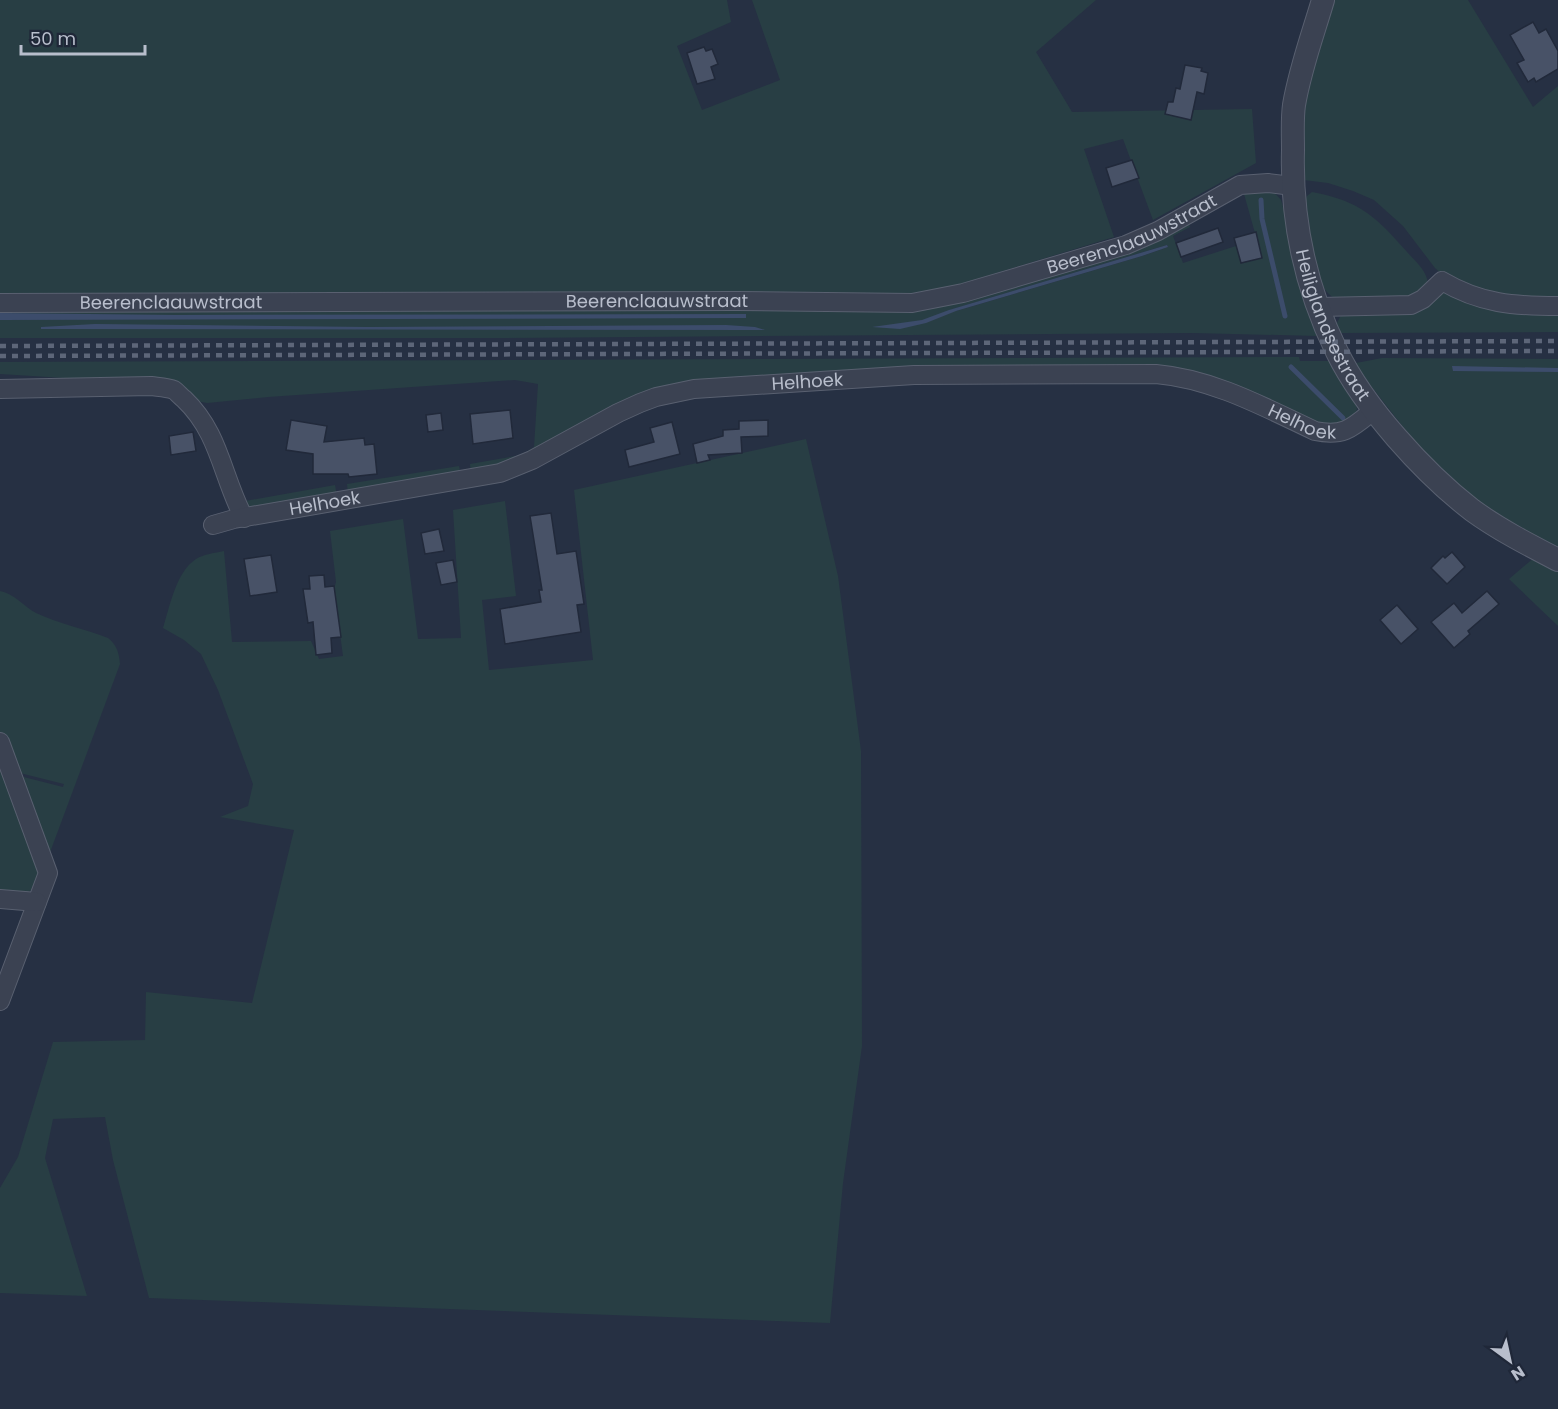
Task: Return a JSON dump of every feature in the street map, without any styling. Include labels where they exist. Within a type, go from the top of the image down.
[{"type":"street","name":"Heiliglandsestraat","points":[[1323,0],[1294,106],[1292,186],[1300,244],[1309,279],[1337,352],[1358,386],[1420,465],[1473,510],[1520,540],[1558,560]]},
{"type":"street","name":"Beerenclaauwstraat","points":[[0,303],[736,300],[912,303],[963,293],[1126,245],[1158,231],[1240,185],[1268,183],[1292,186]]},
{"type":"street","points":[[1320,307],[1411,305],[1423,299],[1442,281],[1456,290],[1484,300],[1505,304],[1558,306]]},
{"type":"street","name":"Helhoek","points":[[213,525],[500,474],[532,460],[640,403],[694,389],[914,375],[1156,374],[1216,386],[1315,431],[1328,433],[1349,430],[1376,409]]},
{"type":"street","points":[[0,389],[151,386],[175,390],[195,410],[215,442],[228,476],[233,498],[244,518]]},
{"type":"street","points":[[0,742],[48,873],[0,1001]]},
{"type":"street","points":[[0,899],[37,902]]},
{"type":"green space","points":[[0,0],[727,0],[731,22],[677,46],[702,110],[780,80],[752,0],[1096,0],[1036,52],[1072,112],[1252,109],[1256,163],[1153,220],[1123,139],[1084,149],[1114,237],[915,298],[0,298]]},
{"type":"green space","points":[[1333,0],[1468,0],[1533,107],[1558,86],[1558,300],[1517,300],[1446,278],[1435,268],[1403,226],[1374,200],[1328,183],[1304,180],[1302,123],[1312,72]]},
{"type":"green space","points":[[1246,189],[1274,192],[1281,200],[1318,336],[1193,333],[498,338],[0,338],[0,309],[895,310],[1189,223],[1190,227],[1173,236],[1183,263],[1236,246],[1241,263],[1262,258],[1244,194]],"holes":[[[1167,245],[1168,247],[956,311],[950,310]]]},
{"type":"green space","points":[[1312,192],[1343,200],[1366,212],[1397,240],[1421,267],[1428,284],[1415,297],[1336,299],[1327,292],[1316,269],[1309,239],[1305,200]]},
{"type":"green space","points":[[1448,292],[1558,311],[1558,332],[1340,333],[1336,325],[1341,315]]},
{"type":"green space","points":[[1299,357],[1300,361],[1332,361],[1356,401],[1357,410],[1350,421],[1325,426],[1218,379],[711,382],[523,457],[471,474],[470,464],[521,455],[534,447],[538,384],[515,380],[207,403],[80,379],[0,374],[0,362]]},
{"type":"green space","points":[[1382,358],[1558,359],[1558,549],[1480,503],[1455,485],[1411,437],[1356,367],[1356,363]]},
{"type":"green space","points":[[806,439],[838,576],[861,751],[862,1046],[843,1183],[830,1323],[149,1298],[113,1160],[105,1117],[53,1119],[45,1158],[87,1296],[0,1293],[0,1188],[18,1157],[53,1042],[145,1040],[146,992],[252,1003],[294,830],[220,817],[248,806],[253,784],[218,690],[201,654],[184,640],[163,628],[175,590],[183,572],[189,565],[202,556],[224,551],[232,642],[311,641],[319,659],[343,656],[334,589],[336,582],[330,531],[403,519],[418,639],[461,638],[453,510],[505,501],[516,596],[482,600],[489,670],[593,660],[574,490]]},
{"type":"green space","points":[[459,466],[461,476],[348,494],[347,484]]},
{"type":"green space","points":[[335,485],[337,496],[248,512],[245,501]]},
{"type":"green space","points":[[1535,557],[1558,570],[1558,626],[1509,579]]},
{"type":"green space","points":[[0,591],[45,617],[108,638],[117,649],[120,664],[39,882],[31,890],[17,894],[0,894],[0,771],[63,787],[64,784],[0,768]]},
{"type":"water","points":[[1167,245],[1168,247],[1142,256],[956,311],[926,323],[900,329],[872,327],[922,320]]},
{"type":"water","points":[[0,313],[746,314],[746,318],[0,320]]},
{"type":"water","points":[[95,324],[368,327],[726,325],[765,330],[41,329],[41,327]]},
{"type":"water","points":[[1452,366],[1558,368],[1558,372],[1453,371]]},
{"type":"building","points":[[1533,22],[1539,33],[1546,29],[1558,51],[1558,69],[1536,82],[1534,78],[1528,82],[1517,63],[1524,60],[1510,35]]},
{"type":"building","points":[[704,47],[706,51],[712,49],[718,64],[711,67],[715,79],[697,84],[687,53]]},
{"type":"building","points":[[1185,65],[1202,68],[1201,71],[1208,73],[1204,94],[1197,92],[1191,120],[1165,114],[1168,102],[1173,102],[1176,88],[1180,89]]},
{"type":"building","points":[[1132,160],[1139,178],[1112,187],[1106,168]]},
{"type":"building","points":[[1218,228],[1223,242],[1181,257],[1176,243]]},
{"type":"building","points":[[1256,232],[1262,258],[1241,263],[1234,238]]},
{"type":"building","points":[[510,410],[513,438],[473,444],[470,414]]},
{"type":"building","points":[[441,413],[443,430],[428,432],[426,415]]},
{"type":"building","points":[[291,420],[327,426],[324,442],[364,438],[365,445],[374,444],[377,474],[349,477],[348,474],[313,474],[313,454],[286,450]]},
{"type":"building","points":[[768,420],[768,436],[741,437],[742,453],[708,455],[710,460],[697,463],[693,444],[723,436],[723,430],[739,429],[739,421]]},
{"type":"building","points":[[672,422],[680,454],[629,467],[625,450],[654,442],[650,428]]},
{"type":"building","points":[[193,432],[196,451],[171,455],[169,436]]},
{"type":"building","points":[[551,513],[557,554],[576,551],[584,604],[577,605],[581,632],[505,644],[500,609],[541,602],[539,590],[542,590],[530,516]]},
{"type":"building","points":[[439,529],[444,551],[425,554],[421,533]]},
{"type":"building","points":[[1452,552],[1465,567],[1447,584],[1431,568],[1443,556],[1445,558]]},
{"type":"building","points":[[271,555],[277,592],[250,596],[244,559]]},
{"type":"building","points":[[453,560],[457,582],[441,585],[436,563]]},
{"type":"building","points":[[324,575],[325,587],[334,586],[341,637],[331,638],[332,653],[316,655],[313,622],[308,623],[303,589],[310,589],[309,576]]},
{"type":"building","points":[[1487,591],[1499,604],[1468,631],[1470,634],[1454,648],[1431,622],[1454,603],[1462,613]]},
{"type":"building","points":[[1397,605],[1418,629],[1401,644],[1380,620]]},
{"type":"waterway","points":[[1261,200],[1262,219],[1285,316]]},
{"type":"waterway","points":[[1291,367],[1343,418]]},
{"type":"railway","points":[[0,346],[1558,341]]},
{"type":"railway","points":[[0,356],[1558,351]]}]
